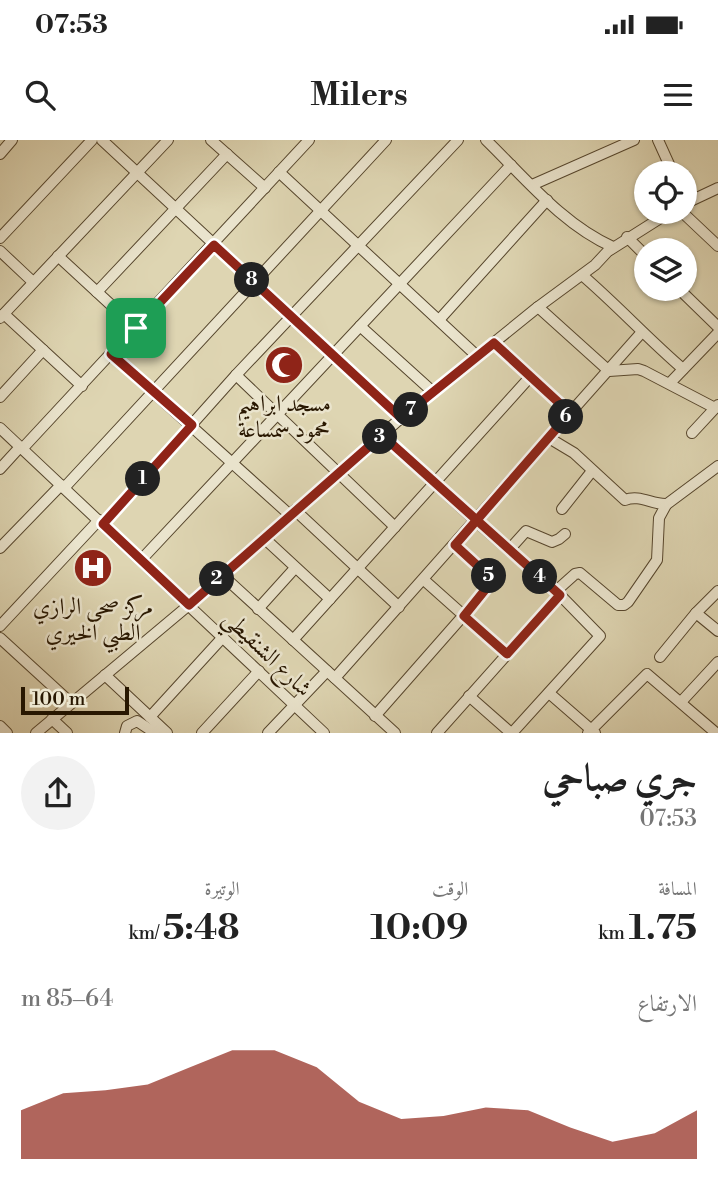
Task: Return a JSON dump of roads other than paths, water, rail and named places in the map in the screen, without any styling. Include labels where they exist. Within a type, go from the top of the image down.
[{"type":"street","points":[[0,154],[12,140]]},
{"type":"street","points":[[0,238],[92,140]]},
{"type":"street","points":[[102,140],[401,418]]},
{"type":"street","points":[[82,386],[2,316],[168,140]]},
{"type":"street","points":[[211,140],[265,188]]},
{"type":"street","points":[[0,469],[82,386],[309,140]]},
{"type":"street","points":[[0,548],[62,487],[387,140]]},
{"type":"street","points":[[0,626],[101,522],[458,140]]},
{"type":"street","points":[[532,185],[634,140]]},
{"type":"street","points":[[658,140],[668,161]]},
{"type":"street","points":[[489,141],[547,200],[584,231],[611,249]]},
{"type":"street","points":[[97,292],[227,154]]},
{"type":"street","points":[[141,560],[511,165]]},
{"type":"street","points":[[279,172],[477,356]]},
{"type":"street","points":[[697,198],[718,188]]},
{"type":"street","points":[[439,320],[547,200]]},
{"type":"street","points":[[555,294],[577,271],[649,224]]},
{"type":"street","points":[[695,224],[718,246]]},
{"type":"street","points":[[627,237],[634,244]]},
{"type":"street","points":[[36,733],[189,605],[401,418],[611,249]]},
{"type":"street","points":[[0,251],[33,282]]},
{"type":"street","points":[[58,256],[136,328]]},
{"type":"street","points":[[582,275],[683,369]]},
{"type":"street","points":[[691,301],[718,327]]},
{"type":"street","points":[[538,307],[609,371],[638,369],[716,407],[692,433]]},
{"type":"street","points":[[360,326],[433,392]]},
{"type":"street","points":[[268,733],[399,607],[642,332]]},
{"type":"street","points":[[670,383],[718,333]]},
{"type":"street","points":[[494,343],[570,413]]},
{"type":"street","points":[[0,397],[43,350]]},
{"type":"street","points":[[111,354],[399,607]]},
{"type":"street","points":[[236,375],[394,527]]},
{"type":"street","points":[[293,640],[530,377]]},
{"type":"street","name":"شارع الشنقيطي","points":[[0,428],[324,733]]},
{"type":"street","points":[[382,435],[558,593],[600,636],[511,733],[469,696]]},
{"type":"street","points":[[549,438],[573,453],[625,500],[639,497],[666,505]]},
{"type":"street","points":[[440,732],[575,574],[580,573],[618,605],[624,605],[657,560],[659,518],[666,505],[718,466]]},
{"type":"street","points":[[562,509],[592,471]]},
{"type":"street","points":[[509,550],[526,531],[547,542],[556,541],[565,534]]},
{"type":"street","points":[[264,538],[330,599]]},
{"type":"street","points":[[376,716],[493,580],[455,545]]},
{"type":"street","points":[[258,609],[296,568]]},
{"type":"street","points":[[222,575],[395,733]]},
{"type":"street","points":[[424,580],[507,654]]},
{"type":"street","points":[[660,657],[718,591]]},
{"type":"street","points":[[696,613],[718,631]]},
{"type":"street","points":[[150,717],[223,637]]},
{"type":"street","points":[[0,638],[71,703]]},
{"type":"street","points":[[681,702],[718,662]]},
{"type":"street","points":[[202,733],[259,671]]},
{"type":"street","points":[[549,693],[592,732],[647,674],[716,733]]},
{"type":"street","points":[[105,675],[167,733]]},
{"type":"street","points":[[52,719],[67,733]]},
{"type":"street","points":[[125,733],[127,726],[138,721],[155,733]]},
{"type":"street","points":[[0,726],[7,733]]},
{"type":"place","name":"مسجد ابراهيم محمود سمساعة","points":[[284,365]]},
{"type":"place","name":"مركز صحي الرازي الطبي الخيري","points":[[93,568]]}]
